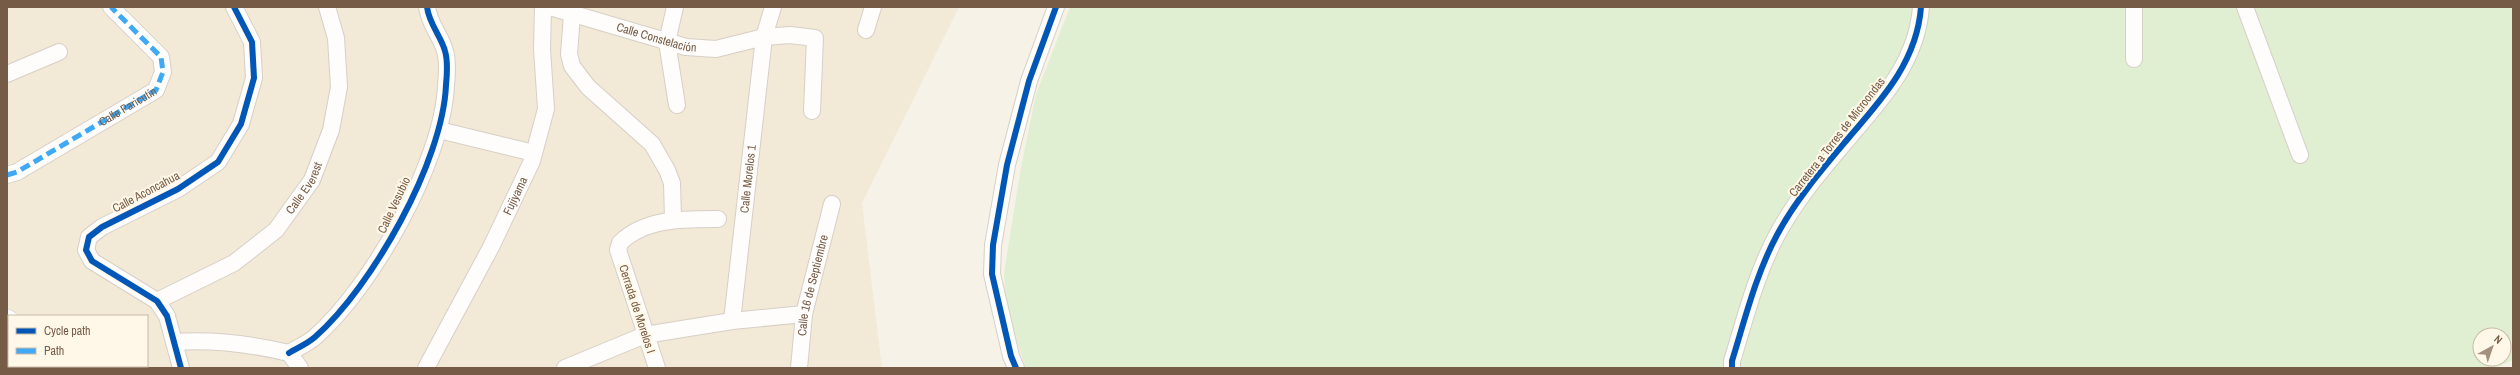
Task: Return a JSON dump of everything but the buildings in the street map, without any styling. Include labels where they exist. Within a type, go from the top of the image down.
[{"type":"street","name":"Calle Paricutín","points":[[7,175],[16,172],[156,90],[163,72],[161,57],[111,7]]},
{"type":"street","name":"Calle Aconcahua","points":[[181,368],[167,316],[157,301],[92,261],[86,250],[89,237],[102,228],[178,189],[218,162],[241,124],[254,78],[252,42],[234,7]]},
{"type":"street","name":"Calle Everest","points":[[157,301],[234,263],[276,230],[312,180],[331,130],[339,87],[336,38],[327,7]]},
{"type":"street","name":"Calle Vesubio","points":[[289,353],[314,338],[354,295],[396,232],[439,130],[446,86],[445,52],[428,16],[427,7]]},
{"type":"street","name":"Fujiyama","points":[[426,368],[490,247],[534,153],[546,109],[542,49],[543,7]]},
{"type":"street","name":"Calle Constelación","points":[[550,7],[686,47],[716,49],[764,37],[790,35],[815,38],[812,111]]},
{"type":"street","points":[[676,7],[667,42],[677,105]]},
{"type":"street","name":"Calle Morelos 1","points":[[732,322],[764,37],[773,7]]},
{"type":"street","points":[[866,30],[873,7]]},
{"type":"street","points":[[1016,368],[1011,356],[992,274],[993,245],[1007,165],[1025,96],[1056,7]]},
{"type":"street","name":"Carretera a Torres de Microondas","points":[[1732,368],[1732,361],[1755,288],[1777,235],[1809,187],[1890,90],[1907,60],[1920,21],[1921,7]]},
{"type":"street","points":[[2134,7],[2134,59]]},
{"type":"street","points":[[2245,7],[2300,154]]},
{"type":"street","points":[[572,14],[569,54],[572,66],[588,87],[652,144],[667,170],[672,183],[673,219],[718,219]]},
{"type":"street","points":[[7,74],[59,52]]},
{"type":"street","points":[[439,130],[534,153]]},
{"type":"street","name":"Calle 16 de Septiembre","points":[[799,368],[804,314],[832,204]]},
{"type":"street","name":"Cerrada de Morelos I","points":[[657,368],[618,250],[625,238],[647,227],[673,219]]},
{"type":"street","points":[[565,368],[645,335],[732,322],[804,314]]},
{"type":"street","points":[[174,342],[212,341],[261,346],[289,353],[300,368]]},
{"type":"shaded area","points":[[7,7],[959,7],[862,203],[882,368],[7,368]]},
{"type":"green space","points":[[1070,7],[2513,7],[2513,360],[2512,327],[2472,327],[2472,367],[2497,367],[1026,368],[1006,311],[1004,273],[1021,167],[1036,94]]},
{"type":"marked path","points":[[7,175],[17,172],[156,90],[163,72],[161,57],[111,7]]},
{"type":"cycle path","points":[[181,368],[167,316],[157,301],[92,261],[86,250],[89,237],[102,227],[178,189],[218,162],[241,124],[254,78],[252,42],[234,7]]},
{"type":"cycle path","points":[[289,353],[315,337],[337,315],[359,287],[381,255],[401,221],[418,185],[432,149],[442,116],[447,72],[447,59],[445,51],[430,19],[427,7]]},
{"type":"cycle path","points":[[1016,368],[1011,356],[992,274],[993,245],[1007,165],[1029,81],[1056,7]]},
{"type":"cycle path","points":[[1732,368],[1732,361],[1752,297],[1763,265],[1777,235],[1811,183],[1887,92],[1897,77],[1913,44],[1921,7]]}]
